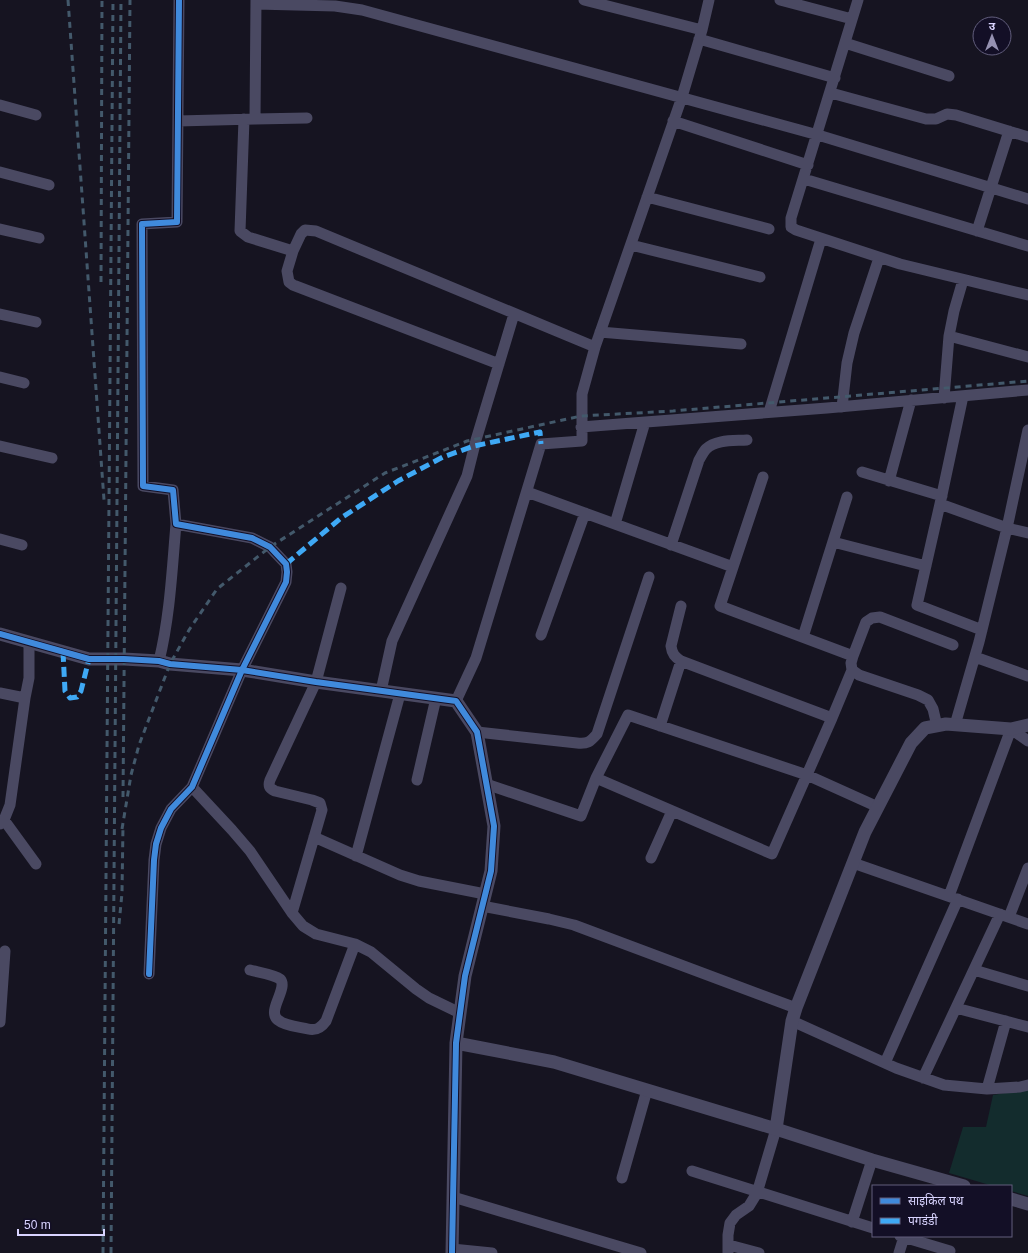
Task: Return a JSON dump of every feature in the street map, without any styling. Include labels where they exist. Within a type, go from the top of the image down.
[{"type":"street","points":[[159,661],[163,644],[170,593],[176,524],[173,490],[143,486],[142,224],[177,222],[179,0]]},
{"type":"street","points":[[584,0],[835,78]]},
{"type":"street","points":[[456,701],[476,658],[541,444],[582,440],[582,394],[595,347],[682,97],[709,0]]},
{"type":"street","points":[[780,0],[852,19]]},
{"type":"street","points":[[858,0],[831,93],[791,218],[791,227],[821,239],[879,258],[1028,296]]},
{"type":"street","points":[[255,118],[256,2],[327,3],[362,10],[818,135],[1028,199]]},
{"type":"street","points":[[845,43],[949,76]]},
{"type":"street","points":[[831,93],[926,119],[936,120],[947,114],[951,114],[1028,137]]},
{"type":"street","points":[[0,105],[36,115]]},
{"type":"street","points":[[178,121],[255,118],[307,118]]},
{"type":"street","points":[[244,119],[240,231],[248,237],[293,251]]},
{"type":"street","points":[[674,121],[808,165]]},
{"type":"street","points":[[977,231],[1009,131]]},
{"type":"street","points":[[0,172],[49,185]]},
{"type":"street","points":[[804,179],[1028,246]]},
{"type":"street","points":[[647,197],[769,229]]},
{"type":"street","points":[[0,229],[39,238]]},
{"type":"street","points":[[499,364],[293,285],[289,282],[287,271],[293,251],[301,234],[305,230],[316,231],[595,347]]},
{"type":"street","points":[[769,412],[821,239]]},
{"type":"street","points":[[630,245],[760,277]]},
{"type":"street","points":[[842,406],[847,363],[854,333],[879,258]]},
{"type":"street","points":[[944,398],[949,336],[954,311],[963,280]]},
{"type":"street","points":[[0,314],[36,322]]},
{"type":"street","points":[[381,691],[392,641],[467,476],[476,440],[514,314]]},
{"type":"street","points":[[600,332],[740,344]]},
{"type":"street","points":[[949,336],[1028,357]]},
{"type":"street","points":[[0,377],[24,383]]},
{"type":"street","points":[[581,427],[1028,390]]},
{"type":"street","points":[[963,396],[917,605],[982,630]]},
{"type":"street","points":[[889,481],[911,400]]},
{"type":"street","points":[[615,524],[645,422]]},
{"type":"street","points":[[955,725],[982,630],[1007,528],[1028,430]]},
{"type":"street","points":[[671,545],[700,460],[706,449],[712,444],[720,442],[747,440]]},
{"type":"street","points":[[0,446],[52,458]]},
{"type":"street","points":[[862,472],[941,500],[1007,528],[1028,533]]},
{"type":"street","points":[[763,477],[720,606],[853,656]]},
{"type":"street","points":[[527,492],[733,567]]},
{"type":"street","points":[[803,637],[847,497]]},
{"type":"street","points":[[541,635],[585,513]]},
{"type":"street","points":[[149,974],[156,844],[161,828],[171,810],[192,787],[242,670],[286,582],[287,572],[286,564],[270,547],[252,538],[176,524]]},
{"type":"street","points":[[0,540],[22,545]]},
{"type":"street","points":[[833,542],[926,566]]},
{"type":"street","points":[[477,732],[586,744],[591,740],[597,734],[649,577]]},
{"type":"street","points":[[292,913],[322,810],[320,803],[275,791],[268,785],[316,682],[341,588]]},
{"type":"street","points":[[681,606],[671,646],[671,651],[675,657],[681,661],[832,718]]},
{"type":"street","points":[[596,778],[772,854],[852,670],[851,663],[853,656],[866,622],[872,618],[880,617],[953,645]]},
{"type":"street","points":[[0,634],[89,659],[159,661],[170,664],[242,670],[316,682],[456,701],[477,732],[494,826],[491,871],[465,976],[456,1043],[452,1251],[492,1253]]},
{"type":"street","points":[[29,643],[29,678],[10,804],[2,822],[36,864]]},
{"type":"street","points":[[975,657],[1028,676]]},
{"type":"street","points":[[660,726],[681,661]]},
{"type":"street","points":[[852,670],[859,675],[918,695],[928,700],[933,709],[937,726]]},
{"type":"street","points":[[0,693],[25,698]]},
{"type":"street","points":[[356,856],[400,694]]},
{"type":"street","points":[[417,780],[436,698]]},
{"type":"street","points":[[486,784],[581,816],[596,778],[628,715],[807,776],[878,807]]},
{"type":"street","points":[[759,1253],[729,1249],[728,1235],[730,1223],[736,1215],[749,1206],[757,1193],[776,1129],[794,1014],[865,832],[911,743],[926,728],[946,724],[1010,729],[1028,725]]},
{"type":"street","points":[[1010,729],[1028,741]]},
{"type":"street","points":[[885,1062],[953,898],[1010,729]]},
{"type":"street","points":[[192,787],[250,851],[292,913],[303,926],[316,934],[355,944],[371,952],[416,989],[429,998],[460,1014]]},
{"type":"street","points":[[651,858],[672,811]]},
{"type":"street","points":[[314,837],[383,869],[419,881],[574,925],[794,1014],[885,1062],[923,1078],[944,1085],[987,1089],[1020,1087],[1028,1085]]},
{"type":"street","points":[[853,863],[1028,924]]},
{"type":"street","points":[[923,1078],[974,970],[1004,916],[1028,868]]},
{"type":"street","points":[[250,970],[275,977],[280,979],[282,982],[274,1015],[276,1019],[296,1026],[317,1030],[326,1022],[355,944]]},
{"type":"street","points":[[0,1022],[2,973],[5,951]]},
{"type":"street","points":[[974,970],[1028,986]]},
{"type":"street","points":[[956,1008],[1028,1027]]},
{"type":"street","points":[[987,1089],[1006,1021]]},
{"type":"street","points":[[456,1043],[554,1062],[776,1129],[872,1160],[960,1185]]},
{"type":"street","points":[[622,1178],[647,1090]]},
{"type":"street","points":[[852,1222],[872,1160]]},
{"type":"street","points":[[692,1171],[757,1193],[872,1228]]},
{"type":"street","points":[[453,1197],[641,1253]]},
{"type":"street","points":[[1012,1199],[1028,1204]]},
{"type":"street","points":[[899,1253],[902,1237],[950,1251]]},
{"type":"green space","points":[[1028,1089],[1028,1196],[1012,1191],[1012,1185],[990,1185],[949,1173],[963,1127],[986,1127],[993,1095]]},
{"type":"railway","points":[[68,0],[104,500]]},
{"type":"railway","points":[[101,282],[102,0]]},
{"type":"railway","points":[[103,1253],[113,0]]},
{"type":"railway","points":[[111,1253],[121,0]]},
{"type":"railway","points":[[123,797],[130,0]]},
{"type":"railway","points":[[122,829],[131,775],[139,745],[170,664],[189,630],[217,589],[270,547],[385,473],[467,441],[581,416],[673,411],[1028,381]]},
{"type":"railway","points":[[119,924],[122,893],[123,825]]},
{"type":"marked path","points":[[286,564],[341,518],[398,481],[443,457],[474,446],[540,432],[541,444]]},
{"type":"marked path","points":[[63,652],[65,691],[70,698],[77,697],[81,691],[89,659]]},
{"type":"cycle path","points":[[149,974],[154,860],[156,844],[161,828],[171,809],[192,787],[242,670],[286,582],[287,572],[286,564],[270,547],[252,538],[176,524],[173,490],[143,486],[142,224],[177,222],[179,0]]},
{"type":"cycle path","points":[[0,634],[89,659],[159,661],[170,664],[242,670],[316,682],[456,701],[477,732],[494,826],[491,871],[465,976],[456,1043],[452,1253]]}]
